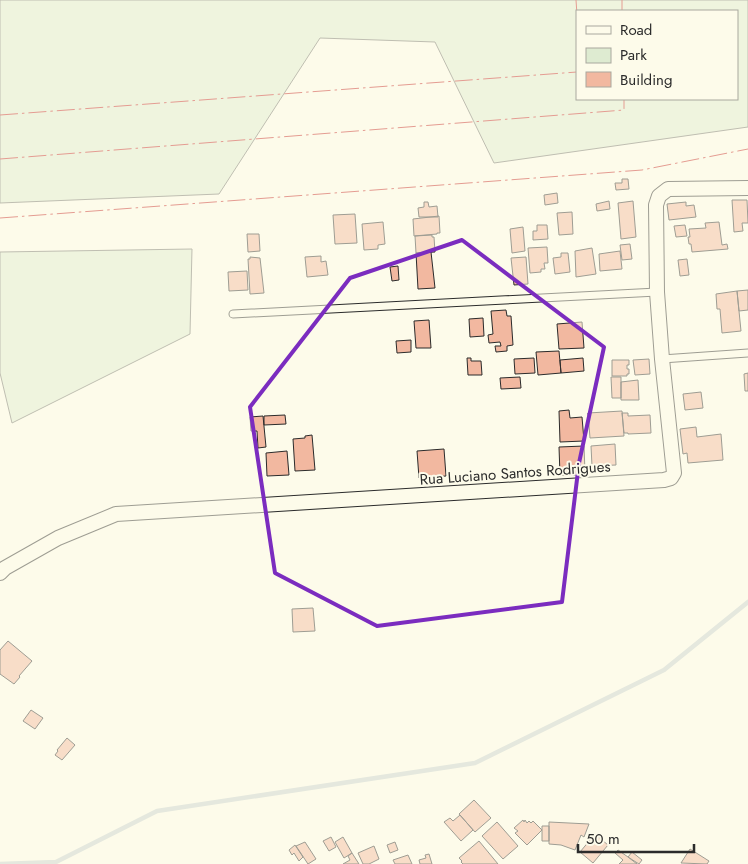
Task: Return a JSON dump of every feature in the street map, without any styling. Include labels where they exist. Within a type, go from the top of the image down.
[{"type":"street","name":"Rua Luciano Santos Rodrigues","points":[[0,573],[5,568],[58,538],[116,514],[664,480],[671,478],[674,473],[657,292],[656,205],[659,196],[668,188],[748,188]]},
{"type":"lane","points":[[233,314],[657,292]]},
{"type":"lane","points":[[662,359],[748,353]]},
{"type":"highlighted area","points":[[462,240],[604,347],[579,463],[562,602],[377,626],[275,573],[250,407],[350,278]]},
{"type":"green space","points":[[0,0],[748,0],[748,127],[494,163],[435,42],[320,38],[219,194],[0,203]]},
{"type":"green space","points":[[192,249],[190,334],[12,423],[0,373],[0,252]]},
{"type":"building","points":[[622,179],[628,179],[629,189],[616,190],[615,183],[622,183]]},
{"type":"building","points":[[557,193],[558,203],[545,205],[544,195]]},
{"type":"building","points":[[732,200],[747,200],[748,223],[742,223],[743,231],[734,232]]},
{"type":"building","points":[[609,201],[610,209],[597,211],[596,204]]},
{"type":"building","points":[[633,201],[636,237],[621,239],[618,203]]},
{"type":"building","points":[[424,202],[428,202],[429,207],[437,206],[438,217],[419,217],[418,208],[424,207]]},
{"type":"building","points":[[686,202],[686,206],[694,205],[696,217],[669,220],[667,204]]},
{"type":"building","points":[[572,212],[573,234],[559,235],[557,213]]},
{"type":"building","points":[[355,214],[357,243],[335,244],[333,215]]},
{"type":"building","points":[[439,216],[440,233],[414,236],[413,219]]},
{"type":"building","points":[[383,222],[385,244],[378,245],[378,249],[364,250],[362,224]]},
{"type":"building","points":[[719,222],[722,245],[727,244],[728,249],[692,252],[688,237],[690,237],[689,229],[706,228],[705,223]]},
{"type":"building","points":[[537,225],[547,225],[548,239],[533,240],[533,231],[537,231]]},
{"type":"building","points":[[685,225],[687,236],[676,237],[674,226]]},
{"type":"building","points":[[523,227],[525,251],[512,253],[510,229]]},
{"type":"building","points":[[247,234],[259,234],[260,251],[248,252]]},
{"type":"building","points":[[432,235],[434,237],[435,252],[416,253],[415,236]]},
{"type":"building","points":[[630,244],[632,259],[622,260],[620,245]]},
{"type":"building","points":[[547,247],[548,263],[544,263],[545,269],[541,269],[541,272],[530,273],[528,248]]},
{"type":"building","points":[[592,248],[596,274],[576,277],[575,251]]},
{"type":"building","points":[[620,251],[622,269],[600,271],[599,254]]},
{"type":"building","points":[[431,252],[435,288],[418,289],[416,253]]},
{"type":"building","points":[[561,253],[568,253],[570,272],[555,274],[553,258],[561,257]]},
{"type":"building","points":[[321,256],[321,262],[326,261],[328,275],[307,277],[305,257]]},
{"type":"building","points":[[250,257],[260,258],[264,293],[250,294],[248,259]]},
{"type":"building","points":[[526,257],[528,284],[514,285],[511,258]]},
{"type":"building","points":[[687,259],[689,275],[680,276],[678,260]]},
{"type":"building","points":[[398,266],[399,280],[392,281],[390,267]]},
{"type":"building","points":[[247,271],[248,290],[229,291],[228,272]]},
{"type":"building","points":[[748,290],[748,310],[739,311],[737,291]]},
{"type":"building","points":[[737,291],[741,331],[722,333],[720,309],[717,309],[716,294]]},
{"type":"building","points":[[506,310],[507,316],[511,316],[513,345],[507,346],[507,351],[496,352],[495,346],[501,346],[500,342],[489,343],[488,335],[493,334],[491,311]]},
{"type":"building","points":[[483,318],[484,336],[470,337],[469,319]]},
{"type":"building","points":[[429,320],[431,348],[416,348],[414,321]]},
{"type":"building","points":[[582,322],[584,348],[559,349],[557,324]]},
{"type":"building","points":[[411,340],[411,352],[397,353],[396,341]]},
{"type":"building","points":[[559,351],[561,373],[538,375],[536,352]]},
{"type":"building","points":[[467,358],[471,358],[471,361],[481,361],[482,375],[468,375]]},
{"type":"building","points":[[534,358],[535,373],[515,374],[514,359]]},
{"type":"building","points":[[583,358],[584,371],[561,373],[560,360]]},
{"type":"building","points":[[649,359],[650,374],[635,375],[633,360]]},
{"type":"building","points":[[612,360],[629,360],[627,369],[629,369],[629,374],[627,376],[612,376]]},
{"type":"building","points":[[748,373],[748,391],[745,391],[744,374]]},
{"type":"building","points":[[520,377],[521,388],[501,389],[500,378]]},
{"type":"building","points":[[611,377],[621,377],[621,398],[612,398]]},
{"type":"building","points":[[638,380],[639,400],[621,400],[621,382]]},
{"type":"building","points":[[701,392],[703,408],[685,410],[683,394]]},
{"type":"building","points":[[569,410],[570,418],[582,417],[584,441],[560,442],[559,411]]},
{"type":"building","points":[[622,411],[624,436],[590,438],[588,413]]},
{"type":"building","points":[[622,413],[628,413],[628,416],[650,415],[651,433],[624,433]]},
{"type":"building","points":[[285,415],[286,424],[264,425],[264,416]]},
{"type":"building","points":[[263,416],[266,447],[258,448],[257,431],[251,431],[250,417]]},
{"type":"building","points":[[696,427],[697,437],[721,434],[723,460],[688,463],[687,453],[683,454],[680,429]]},
{"type":"building","points":[[312,435],[315,470],[295,471],[293,439]]},
{"type":"building","points":[[615,444],[616,465],[592,466],[591,446]]},
{"type":"building","points":[[584,446],[585,472],[579,472],[579,475],[560,475],[559,447]]},
{"type":"building","points":[[444,449],[446,476],[419,478],[417,451]]},
{"type":"building","points":[[287,451],[289,475],[267,476],[266,453]]},
{"type":"building","points":[[313,608],[315,631],[293,632],[292,609]]},
{"type":"building","points":[[8,641],[32,661],[14,684],[0,674],[0,650]]},
{"type":"building","points":[[31,710],[43,718],[35,729],[23,721]]},
{"type":"building","points":[[67,738],[75,745],[62,760],[55,755]]},
{"type":"building","points":[[474,800],[491,818],[475,832],[459,814]]},
{"type":"building","points":[[460,815],[473,830],[461,841],[444,822],[450,818],[453,821]]},
{"type":"building","points":[[523,820],[527,823],[533,821],[542,830],[527,845],[515,833],[518,831],[514,828]]},
{"type":"building","points":[[497,822],[518,846],[503,859],[482,836]]},
{"type":"building","points":[[549,822],[589,824],[584,837],[581,835],[575,850],[561,845],[549,844]]},
{"type":"building","points":[[542,826],[549,826],[549,841],[542,841]]},
{"type":"building","points":[[595,834],[608,845],[593,863],[580,852]]},
{"type":"building","points":[[331,837],[336,847],[329,851],[323,841]]},
{"type":"building","points":[[343,837],[352,853],[344,858],[335,842]]},
{"type":"building","points":[[479,841],[498,864],[463,864],[461,862],[459,858]]},
{"type":"building","points":[[305,842],[316,859],[308,864],[296,846]]},
{"type":"building","points":[[395,842],[398,850],[390,853],[387,845]]},
{"type":"building","points":[[295,845],[303,857],[299,861],[294,853],[292,855],[289,850]]},
{"type":"building","points":[[374,846],[379,859],[369,864],[363,864],[358,853]]},
{"type":"building","points":[[690,849],[709,861],[707,864],[681,863]]},
{"type":"building","points":[[618,850],[637,864],[619,864],[623,860],[615,853]]},
{"type":"building","points":[[632,852],[642,860],[639,864],[628,857]]},
{"type":"building","points":[[352,853],[359,864],[343,864],[350,860],[348,856]]},
{"type":"building","points":[[429,854],[432,864],[420,864],[419,860],[426,858],[425,855]]},
{"type":"building","points":[[408,855],[412,864],[395,864],[393,860]]},
{"type":"waterway","points":[[0,864],[56,862],[157,811],[475,763],[664,670],[748,602]]},
{"type":"power","points":[[576,0],[577,10]]},
{"type":"power","points":[[622,0],[622,10]]},
{"type":"power","points":[[0,115],[576,72]]},
{"type":"power","points":[[0,159],[624,110],[624,100]]},
{"type":"power","points":[[0,218],[642,170],[748,149]]}]
